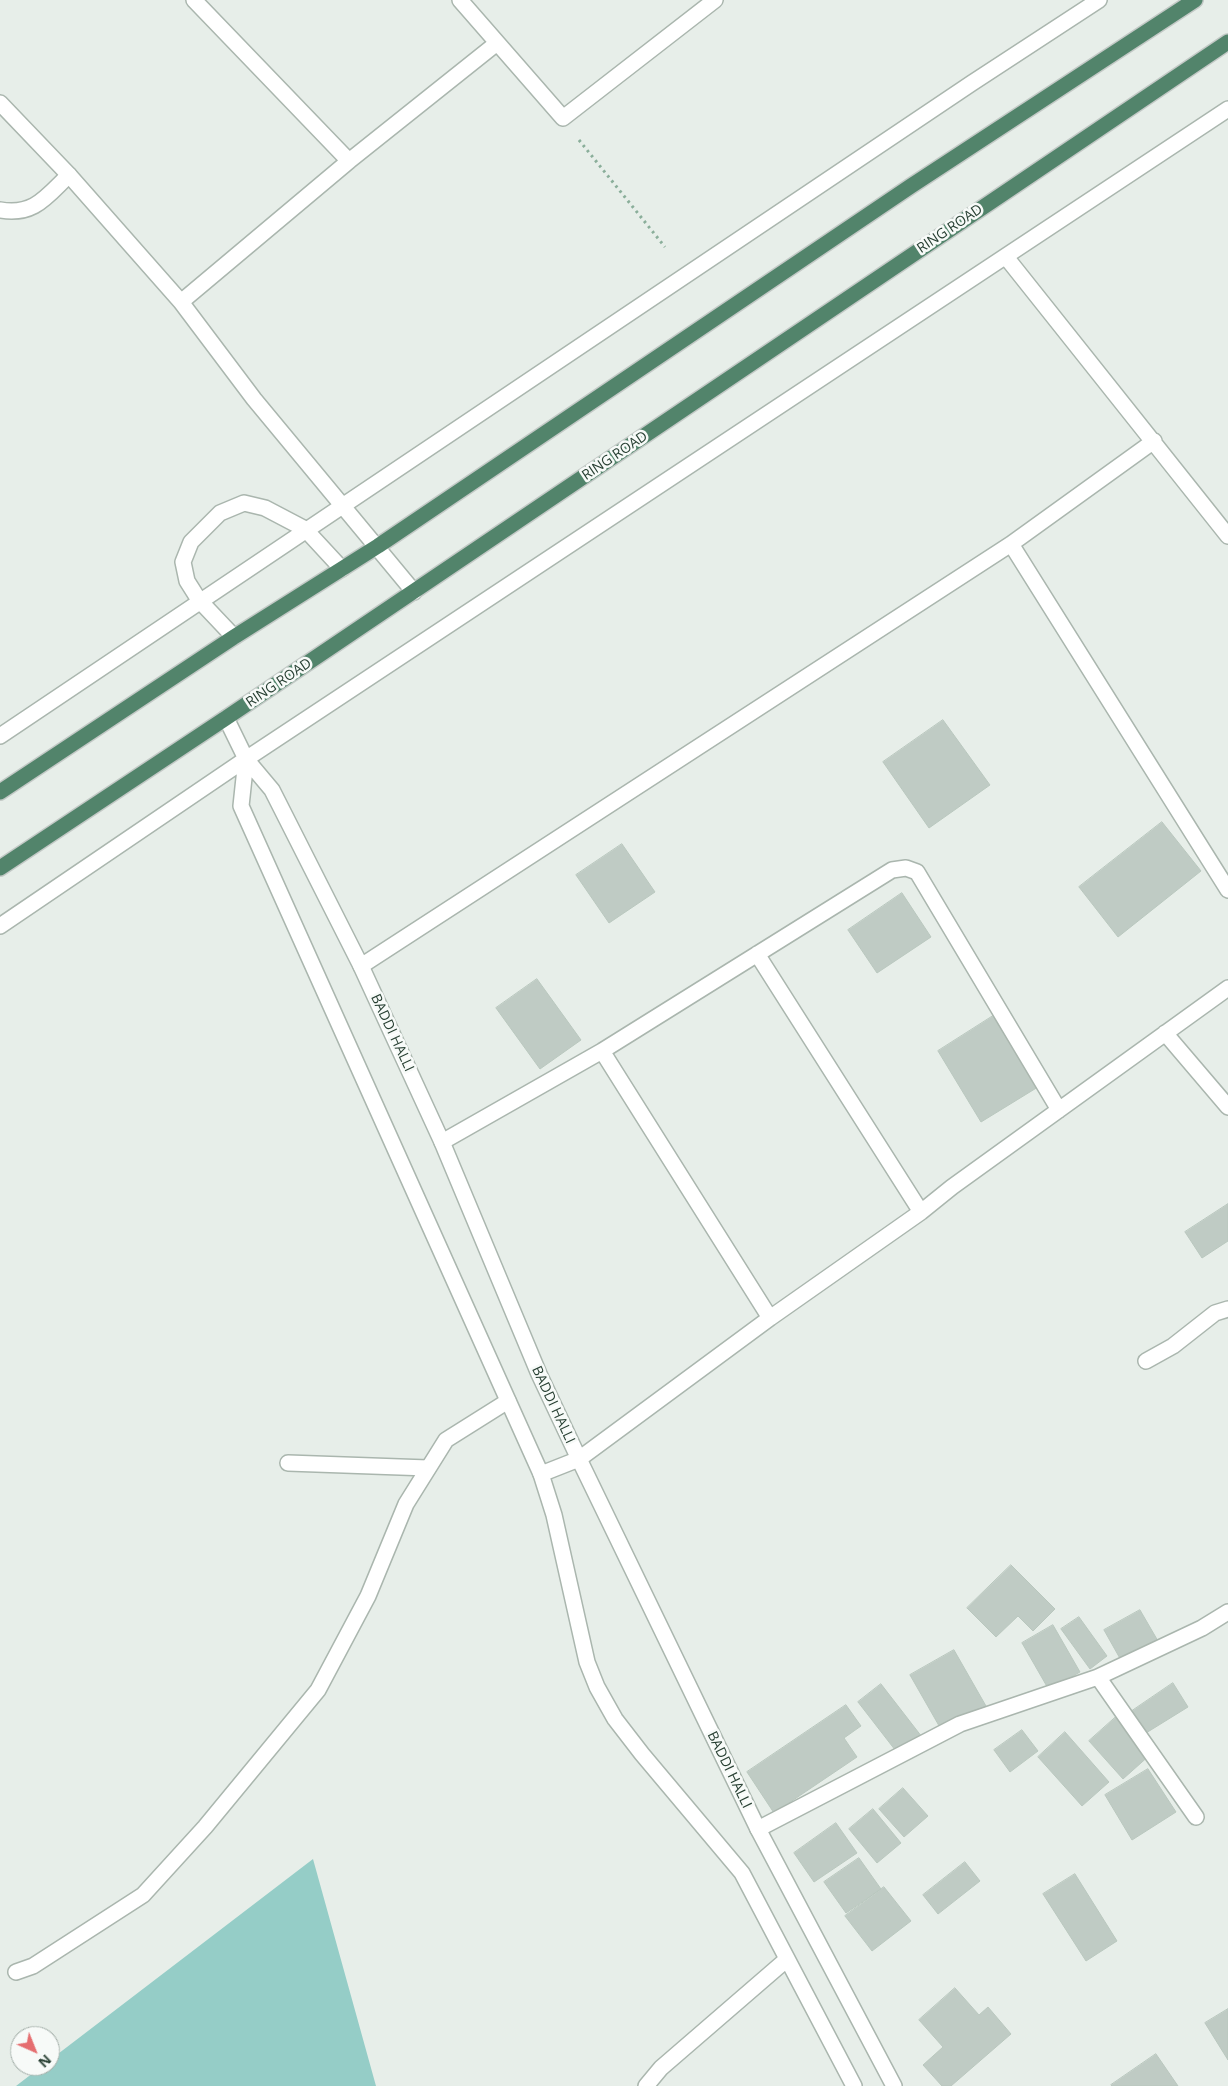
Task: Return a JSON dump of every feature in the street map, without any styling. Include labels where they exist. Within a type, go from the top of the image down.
[{"type":"highway","points":[[0,792],[234,637],[378,546],[903,192],[1195,0]]},
{"type":"highway","name":"RING ROAD","points":[[0,868],[414,592],[1228,42]]},
{"type":"street","points":[[194,0],[350,161]]},
{"type":"street","points":[[460,0],[563,118],[715,0]]},
{"type":"street","points":[[0,736],[305,529],[1099,0]]},
{"type":"street","points":[[181,302],[350,161],[498,43]]},
{"type":"street","points":[[0,103],[181,302],[254,399],[378,546],[414,592]]},
{"type":"street","points":[[0,926],[246,759],[1228,109]]},
{"type":"street","points":[[0,210],[17,211],[37,206],[68,176]]},
{"type":"street","points":[[1006,257],[1228,536]]},
{"type":"street","points":[[361,966],[1010,544],[1154,441]]},
{"type":"street","points":[[234,637],[199,600],[187,581],[183,562],[191,542],[220,513],[244,503],[265,508],[305,529],[342,569]]},
{"type":"street","points":[[1010,544],[1228,890]]},
{"type":"street","name":"BADDI HALLI","points":[[226,718],[246,759],[272,790],[361,966],[442,1142],[539,1374],[579,1459],[758,1829],[894,2086]]},
{"type":"street","points":[[246,759],[241,806],[541,1474],[554,1514],[587,1662],[598,1687],[616,1719],[642,1754],[742,1873],[786,1960],[854,2086]]},
{"type":"street","points":[[442,1142],[602,1051],[892,870],[906,868],[917,872],[1059,1110]]},
{"type":"street","points":[[757,954],[922,1212]]},
{"type":"street","points":[[541,1474],[579,1459],[770,1318],[922,1212],[952,1187],[1228,988]]},
{"type":"street","points":[[1165,1033],[1228,1107]]},
{"type":"street","points":[[602,1051],[770,1318]]},
{"type":"street","points":[[1146,1361],[1173,1346],[1215,1313],[1228,1309]]},
{"type":"street","points":[[16,1972],[33,1966],[143,1895],[205,1827],[318,1690],[368,1596],[406,1504],[446,1440],[508,1401]]},
{"type":"street","points":[[288,1463],[428,1468]]},
{"type":"street","points":[[758,1829],[960,1724],[1098,1677],[1202,1628],[1228,1612]]},
{"type":"street","points":[[1098,1677],[1196,1817]]},
{"type":"street","points":[[646,2086],[660,2068],[786,1960]]},
{"type":"path","points":[[563,118],[587,151],[665,247]]},
{"type":"water","points":[[313,1859],[376,2086],[16,2086],[29,2076],[60,2076],[60,2052]]},
{"type":"building","points":[[943,720],[990,785],[929,828],[883,762]]},
{"type":"building","points":[[1162,822],[1201,871],[1118,937],[1079,887]]},
{"type":"building","points":[[622,844],[655,892],[609,923],[576,875]]},
{"type":"building","points":[[902,893],[931,937],[877,973],[848,930]]},
{"type":"building","points":[[537,979],[581,1040],[540,1069],[496,1008]]},
{"type":"building","points":[[993,1016],[1038,1087],[981,1122],[938,1051]]},
{"type":"building","points":[[1228,1204],[1228,1241],[1202,1258],[1185,1232]]},
{"type":"building","points":[[1011,1565],[1055,1609],[1033,1631],[1018,1616],[996,1637],[967,1608]]},
{"type":"building","points":[[1140,1610],[1158,1641],[1122,1662],[1104,1630]]},
{"type":"building","points":[[1079,1617],[1107,1656],[1090,1669],[1061,1629]]},
{"type":"building","points":[[1053,1625],[1080,1672],[1049,1690],[1022,1643]]},
{"type":"building","points":[[954,1650],[986,1706],[942,1731],[910,1675]]},
{"type":"building","points":[[1173,1683],[1188,1707],[1146,1733],[1132,1711]]},
{"type":"building","points":[[881,1684],[922,1737],[899,1755],[858,1702]]},
{"type":"building","points":[[846,1705],[861,1726],[844,1738],[857,1757],[774,1813],[747,1772]]},
{"type":"building","points":[[1117,1716],[1151,1754],[1123,1779],[1089,1741]]},
{"type":"building","points":[[1022,1730],[1038,1751],[1010,1772],[994,1750]]},
{"type":"building","points":[[1065,1732],[1109,1782],[1082,1806],[1038,1757]]},
{"type":"building","points":[[1148,1769],[1176,1812],[1132,1840],[1105,1795]]},
{"type":"building","points":[[903,1788],[928,1816],[904,1837],[879,1809]]},
{"type":"building","points":[[873,1809],[901,1843],[877,1863],[849,1829]]},
{"type":"building","points":[[836,1823],[857,1853],[814,1882],[794,1853]]},
{"type":"building","points":[[859,1858],[881,1889],[846,1913],[824,1882]]},
{"type":"building","points":[[965,1862],[980,1881],[938,1914],[923,1895]]},
{"type":"building","points":[[1075,1874],[1117,1941],[1086,1961],[1043,1894]]},
{"type":"building","points":[[884,1887],[911,1921],[872,1951],[845,1916]]},
{"type":"building","points":[[955,1988],[979,2015],[988,2007],[1011,2034],[951,2086],[942,2086],[923,2065],[943,2047],[919,2020]]},
{"type":"building","points":[[1228,2009],[1228,2060],[1205,2023]]},
{"type":"building","points":[[1156,2054],[1178,2086],[1111,2085]]}]
